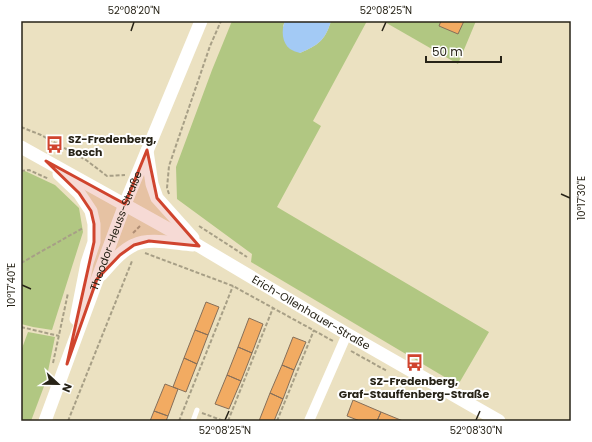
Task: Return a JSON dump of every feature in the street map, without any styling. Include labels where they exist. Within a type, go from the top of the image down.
[{"type":"street","name":"Theodor-Heuss-Straße","points":[[45,421],[125,204],[201,21]]},
{"type":"street","points":[[21,147],[46,161],[79,193],[91,211],[94,224],[94,242],[87,263],[66,364]]},
{"type":"street","points":[[147,150],[152,184],[157,198],[199,246]]},
{"type":"street","name":"Erich-Ollenhauer-Straße","points":[[46,161],[199,246],[347,334],[499,421]]},
{"type":"street","points":[[97,279],[120,255],[134,245],[149,241],[199,246]]},
{"type":"street","points":[[309,421],[347,334]]},
{"type":"lane","points":[[193,421],[197,410]]},
{"type":"path","points":[[170,195],[167,188],[169,166],[210,46],[221,21]]},
{"type":"path","points":[[21,127],[48,138],[86,160],[108,176]]},
{"type":"path","points":[[21,171],[29,170],[54,182]]},
{"type":"path","points":[[194,222],[247,257]]},
{"type":"path","points":[[21,263],[86,226]]},
{"type":"path","points":[[143,253],[233,286],[342,346]]},
{"type":"path","points":[[68,421],[133,258]]},
{"type":"path","points":[[179,421],[233,286]]},
{"type":"path","points":[[52,368],[70,287]]},
{"type":"path","points":[[228,421],[273,308]]},
{"type":"path","points":[[21,327],[59,336]]},
{"type":"path","points":[[277,421],[314,330]]},
{"type":"highlighted area","points":[[147,150],[157,198],[199,246],[149,241],[134,245],[120,255],[97,279],[67,364],[94,242],[94,224],[91,211],[79,193],[46,161],[125,204]]},
{"type":"green space","points":[[232,21],[285,21],[283,26],[300,53],[320,42],[329,28],[331,21],[367,21],[313,121],[321,126],[277,207],[489,332],[458,385],[251,262],[252,254],[177,199],[176,167]]},
{"type":"green space","points":[[383,21],[476,21],[458,64]]},
{"type":"green space","points":[[25,171],[55,185],[79,208],[83,232],[52,330],[21,324],[21,172]]},
{"type":"green space","points":[[28,332],[55,337],[46,381],[31,421],[21,421],[21,351]]},
{"type":"water","points":[[285,21],[331,21],[329,28],[320,42],[300,53],[290,49],[285,43],[283,32]]},
{"type":"building","points":[[441,21],[464,21],[458,34],[439,26]]},
{"type":"building","points":[[206,302],[219,307],[208,335],[195,330]]},
{"type":"building","points":[[249,318],[263,324],[252,353],[238,347]]},
{"type":"building","points":[[195,330],[208,335],[197,364],[184,358]]},
{"type":"building","points":[[293,337],[306,342],[294,370],[282,365]]},
{"type":"building","points":[[238,347],[252,353],[241,381],[227,375]]},
{"type":"building","points":[[184,358],[197,364],[186,392],[173,387]]},
{"type":"building","points":[[282,365],[294,370],[283,399],[270,393]]},
{"type":"building","points":[[227,375],[241,381],[229,409],[215,404]]},
{"type":"building","points":[[165,384],[178,389],[168,416],[154,411]]},
{"type":"building","points":[[270,393],[283,399],[274,421],[259,421]]},
{"type":"building","points":[[353,400],[381,412],[377,421],[360,421],[347,416]]},
{"type":"building","points":[[154,411],[168,416],[166,421],[150,421]]},
{"type":"building","points":[[381,412],[403,421],[377,421]]},
{"type":"place","name":"SZ-Fredenberg, Bosch","points":[[55,145]]},
{"type":"place","name":"SZ-Fredenberg, Graf-Stauffenberg-Straße","points":[[414,363]]}]
